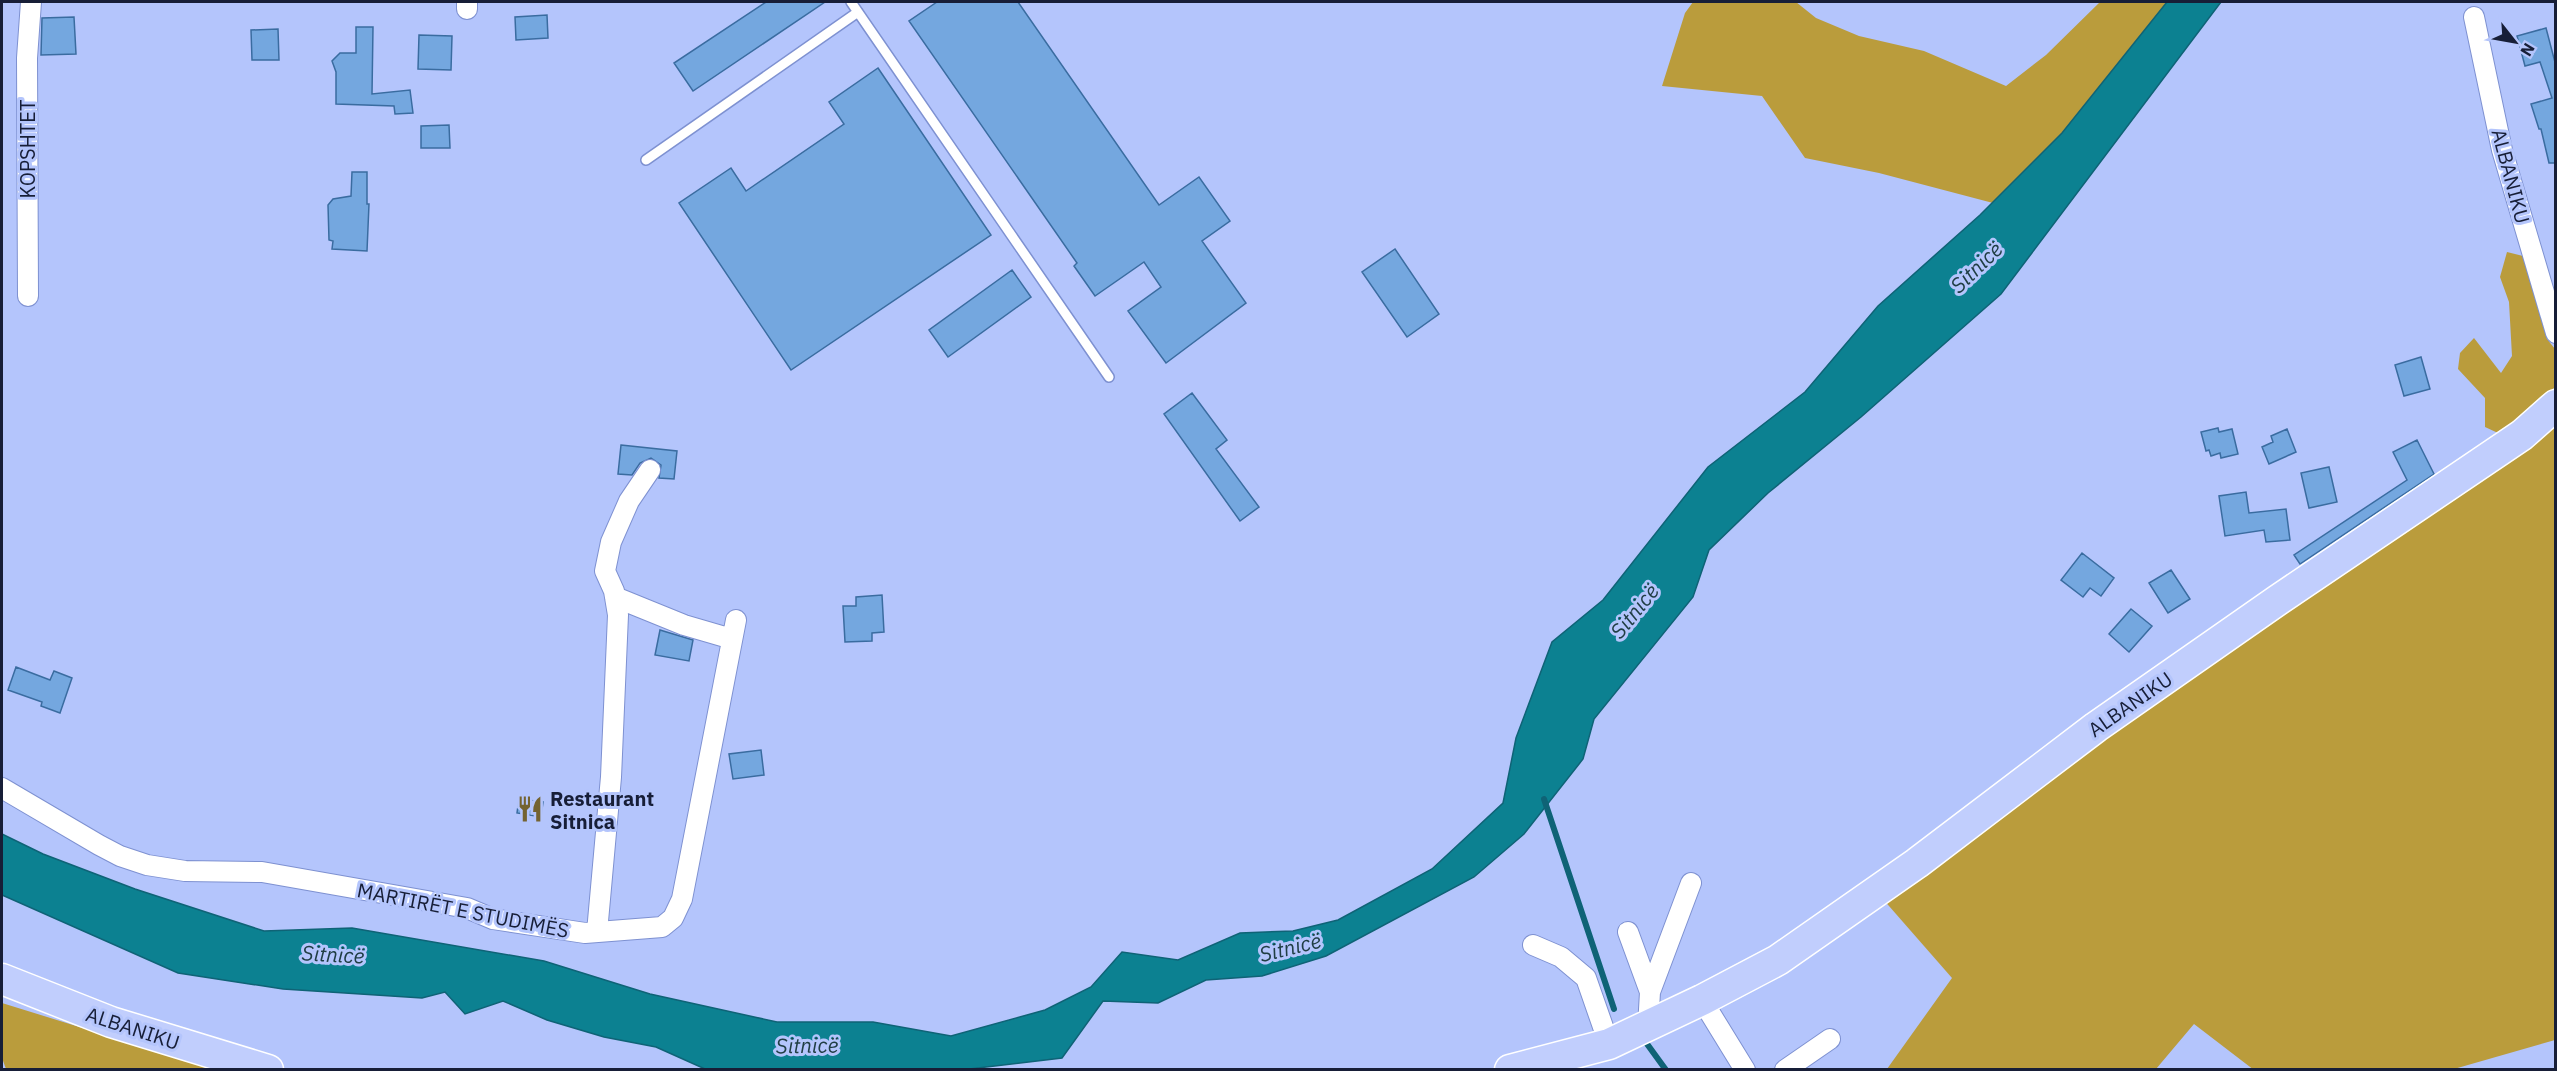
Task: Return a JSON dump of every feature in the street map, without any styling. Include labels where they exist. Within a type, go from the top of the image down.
[{"type":"main road","name":"ALBANIKU","points":[[1510,1070],[1609,1044],[1648,1027],[1778,960],[1917,863],[2096,727],[2278,600],[2522,435],[2556,405]]},
{"type":"main road","name":"ALBANIKU","points":[[2,978],[111,1023],[268,1070]]},
{"type":"street","name":"KOPSHTET","points":[[28,296],[27,58],[31,2]]},
{"type":"street","name":"ALBANIKU","points":[[2474,17],[2502,150],[2556,333]]},
{"type":"street","points":[[597,932],[611,777],[618,615],[615,597],[605,572],[611,542],[629,501],[650,470]]},
{"type":"street","points":[[615,597],[684,626],[732,639]]},
{"type":"street","name":"MARTIRËT E STUDIMËS","points":[[2,788],[99,845],[120,856],[147,865],[185,872],[262,872],[467,908],[493,920],[585,933],[662,927],[673,918],[681,899],[736,620]]},
{"type":"street","points":[[1648,1027],[1650,992],[1691,883]]},
{"type":"street","points":[[1628,932],[1650,992]]},
{"type":"street","points":[[1533,945],[1560,957],[1586,978],[1609,1044]]},
{"type":"street","points":[[1702,1000],[1745,1070]]},
{"type":"street","points":[[1785,1070],[1830,1039]]},
{"type":"lane","points":[[851,2],[1109,377]]},
{"type":"lane","points":[[646,160],[858,12]]},
{"type":"shaded area","points":[[1693,2],[1796,2],[1816,18],[1859,36],[1924,51],[2006,86],[2046,55],[2100,2],[2167,2],[2062,133],[1993,203],[1879,173],[1805,158],[1762,96],[1662,86],[1685,13]]},
{"type":"shaded area","points":[[2507,252],[2523,256],[2547,339],[2555,349],[2555,387],[2520,422],[2498,433],[2485,427],[2485,398],[2458,369],[2460,353],[2474,338],[2501,373],[2512,356],[2509,302],[2500,277]]},
{"type":"shaded area","points":[[2555,416],[2555,1040],[2454,1069],[2254,1070],[2194,1024],[2156,1069],[1887,1069],[1952,978],[1882,898]]},
{"type":"shaded area","points":[[2,1003],[215,1069],[6,1069],[2,1058]]},
{"type":"water","name":"Sitnicë","points":[[2167,2],[2221,2],[2001,294],[1861,417],[1768,493],[1709,550],[1693,597],[1594,719],[1583,759],[1524,834],[1474,877],[1326,956],[1262,976],[1206,980],[1158,1003],[1103,1001],[1062,1058],[961,1070],[705,1069],[656,1047],[604,1037],[547,1020],[503,1001],[465,1014],[445,992],[422,998],[283,989],[178,973],[2,895],[2,834],[43,854],[135,889],[264,931],[352,928],[544,961],[650,994],[777,1022],[873,1022],[951,1036],[1045,1010],[1091,987],[1122,952],[1178,960],[1240,933],[1293,931],[1338,920],[1432,869],[1503,803],[1516,738],[1552,642],[1603,600],[1708,467],[1805,392],[1878,306],[1980,215],[2062,133]]},
{"type":"building","points":[[766,2],[825,2],[693,91],[674,63]]},
{"type":"building","points":[[937,2],[1018,2],[1159,205],[1199,177],[1230,221],[1202,241],[1246,303],[1166,363],[1128,311],[1161,287],[1144,262],[1095,296],[1074,266],[1077,263],[909,21]]},
{"type":"building","points":[[547,15],[548,38],[516,40],[515,17]]},
{"type":"building","points":[[74,17],[76,54],[41,55],[42,18]]},
{"type":"building","points":[[356,27],[373,27],[372,94],[410,90],[413,113],[395,114],[394,106],[336,104],[336,72],[332,61],[340,53],[356,53]]},
{"type":"building","points":[[2546,28],[2556,66],[2556,163],[2549,163],[2541,129],[2539,129],[2531,104],[2552,98],[2540,62],[2525,66],[2517,36]]},
{"type":"building","points":[[278,29],[279,60],[252,60],[251,30]]},
{"type":"building","points":[[419,35],[452,36],[451,70],[418,69]]},
{"type":"building","points":[[878,68],[991,235],[791,370],[679,203],[731,168],[746,191],[844,124],[829,102]]},
{"type":"building","points":[[449,125],[450,148],[421,148],[421,126]]},
{"type":"building","points":[[352,172],[367,172],[367,204],[369,204],[367,251],[332,249],[333,241],[329,240],[328,205],[333,199],[351,196]]},
{"type":"building","points":[[1395,249],[1439,314],[1407,337],[1362,272]]},
{"type":"building","points":[[1012,270],[1031,297],[948,357],[929,330]]},
{"type":"building","points":[[2421,357],[2430,389],[2404,396],[2395,365]]},
{"type":"building","points":[[1192,393],[1227,440],[1216,449],[1259,507],[1240,521],[1164,414]]},
{"type":"building","points":[[2218,428],[2219,432],[2232,429],[2238,454],[2221,458],[2220,453],[2211,456],[2209,450],[2206,451],[2201,432]]},
{"type":"building","points":[[2287,429],[2296,452],[2269,464],[2262,447],[2273,442],[2271,436]]},
{"type":"building","points":[[2417,440],[2434,474],[2300,564],[2294,555],[2407,480],[2393,452]]},
{"type":"building","points":[[621,445],[677,451],[674,479],[659,478],[661,465],[651,458],[640,463],[632,475],[618,474]]},
{"type":"building","points":[[2329,467],[2337,502],[2309,508],[2301,473]]},
{"type":"building","points":[[2246,492],[2249,513],[2286,509],[2290,540],[2266,542],[2264,530],[2225,536],[2219,496]]},
{"type":"building","points":[[2082,553],[2114,578],[2101,596],[2090,588],[2083,597],[2061,580]]},
{"type":"building","points":[[2171,570],[2190,599],[2168,613],[2149,583]]},
{"type":"building","points":[[882,595],[884,632],[872,633],[872,641],[845,642],[843,606],[856,606],[856,597]]},
{"type":"building","points":[[2131,609],[2152,626],[2129,652],[2109,634]]},
{"type":"building","points":[[660,630],[693,640],[689,661],[655,655]]},
{"type":"building","points":[[16,667],[50,680],[54,671],[72,678],[60,713],[41,706],[42,702],[8,690]]},
{"type":"building","points":[[761,750],[764,775],[733,779],[729,754]]},
{"type":"building","points":[[519,799],[543,802],[541,817],[517,813]]},
{"type":"waterway","points":[[1544,799],[1614,1009]]},
{"type":"waterway","points":[[1642,1037],[1666,1070]]},
{"type":"place","name":"Restaurant Sitnica","points":[[530,809]]}]
